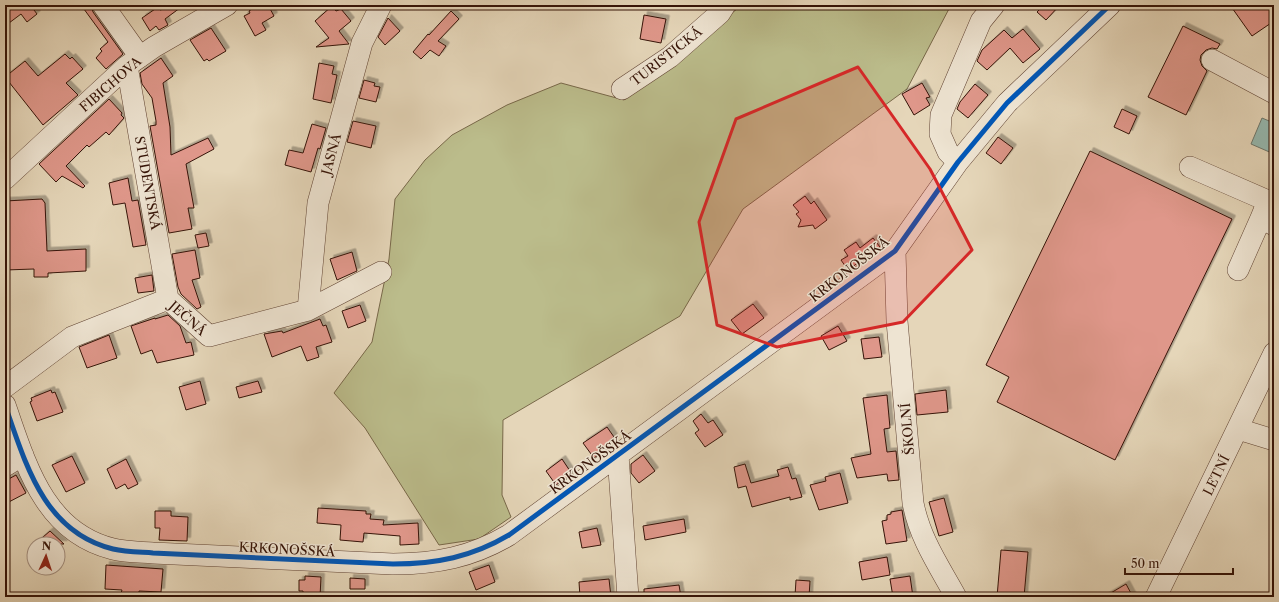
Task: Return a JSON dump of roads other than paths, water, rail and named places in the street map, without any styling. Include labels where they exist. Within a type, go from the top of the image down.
[{"type":"street","points":[[103,5],[134,61]]},
{"type":"street","name":"FIBICHOVA","points":[[5,180],[134,61],[154,47],[227,5]]},
{"type":"street","name":"JASNÁ","points":[[308,310],[318,203],[362,43],[381,5]]},
{"type":"street","name":"TURISTICKÁ","points":[[622,90],[670,57],[720,13],[724,5]]},
{"type":"street","points":[[958,162],[948,152],[940,134],[941,115],[981,21],[994,5]]},
{"type":"street","name":"KRKONOŠSKÁ","points":[[5,405],[23,455],[37,488],[44,500],[62,521],[87,538],[114,549],[161,554],[412,564],[430,563],[454,558],[481,549],[496,543],[509,535],[894,251],[958,162],[1007,103],[1110,5]]},
{"type":"street","points":[[1212,60],[1274,92]]},
{"type":"street","name":"STUDENTSKÁ","points":[[134,61],[168,299]]},
{"type":"street","points":[[1190,167],[1269,208],[1238,270]]},
{"type":"street","name":"ŠKOLNÍ","points":[[894,251],[897,321],[916,518],[924,539],[956,597]]},
{"type":"street","name":"JEČNÁ","points":[[5,386],[72,337],[168,299],[209,336],[308,310],[381,272]]},
{"type":"street","name":"LETNÍ","points":[[1156,597],[1274,353]]},
{"type":"street","points":[[1238,428],[1274,440]]},
{"type":"street","points":[[618,454],[628,597]]},
{"type":"street","points":[[5,466],[23,455]]},
{"type":"water","points":[[1262,118],[1274,123],[1274,154],[1251,144]]}]
